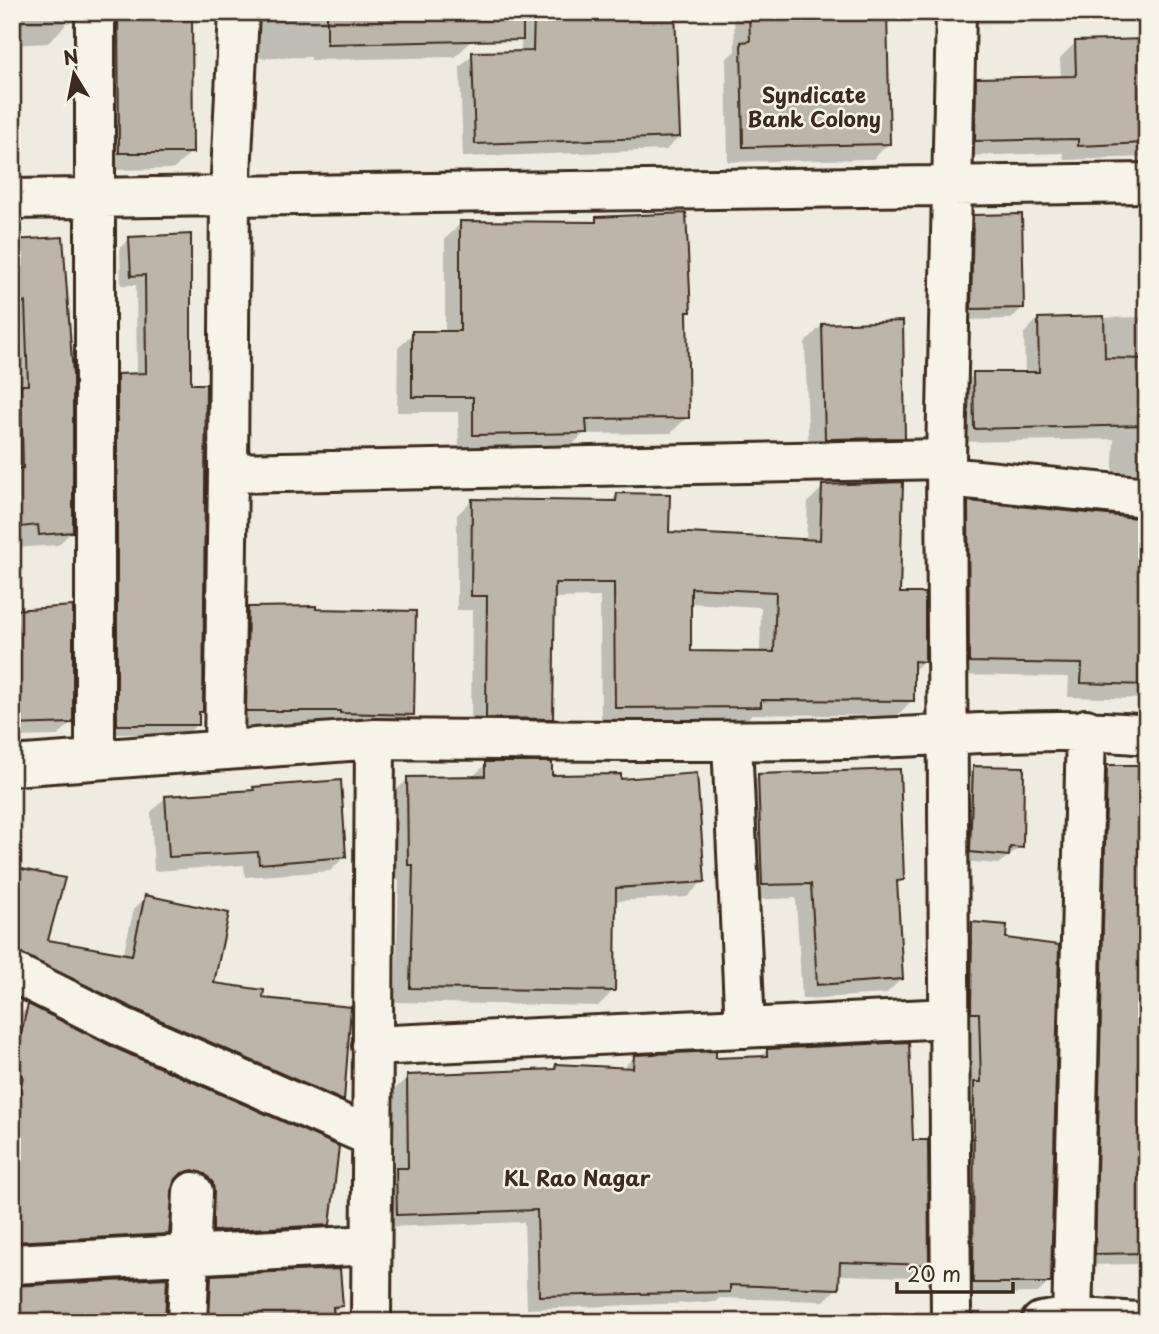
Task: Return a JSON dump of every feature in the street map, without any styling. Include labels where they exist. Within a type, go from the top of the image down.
[{"type":"street","points":[[94,760],[95,12]]},
{"type":"street","points":[[224,750],[230,196],[239,12]]},
{"type":"street","points":[[951,1322],[946,737],[947,468],[956,12]]},
{"type":"street","points":[[12,200],[1147,183]]},
{"type":"street","points":[[228,473],[947,468],[1147,497]]},
{"type":"street","points":[[12,766],[375,739],[732,742],[946,737],[1086,729],[1147,735]]},
{"type":"street","points":[[1086,729],[1061,1320],[1136,1322]]},
{"type":"street","points":[[371,1322],[375,739]]},
{"type":"street","points":[[732,742],[745,1028]]},
{"type":"street","points":[[12,972],[124,1028],[372,1137]]},
{"type":"street","points":[[372,1046],[948,1018]]},
{"type":"street","points":[[187,1322],[193,1192]]},
{"type":"street","points":[[12,1264],[370,1245]]},
{"type":"building","points":[[118,12],[192,12],[193,153],[119,153]]},
{"type":"building","points":[[327,12],[523,12],[523,40],[327,44]]},
{"type":"building","points":[[534,12],[675,12],[680,137],[475,144],[472,52],[533,51]]},
{"type":"building","points":[[749,12],[887,12],[890,144],[743,147],[741,42],[750,41]]},
{"type":"building","points":[[1147,39],[1147,143],[1078,146],[1078,139],[975,141],[976,78],[1076,76],[1075,41]]},
{"type":"building","points":[[686,213],[691,312],[687,312],[689,418],[586,419],[587,433],[473,435],[473,397],[412,397],[412,331],[460,331],[460,221],[596,222],[596,217]]},
{"type":"building","points":[[1022,214],[1024,308],[971,309],[973,215]]},
{"type":"building","points":[[191,234],[191,384],[206,384],[203,712],[199,712],[199,725],[117,725],[117,374],[146,373],[145,275],[131,276],[129,237]]},
{"type":"building","points":[[63,237],[73,375],[73,532],[39,535],[38,525],[12,528],[12,469],[23,468],[21,385],[28,385],[25,302],[16,303],[12,240]]},
{"type":"building","points":[[1104,316],[1105,358],[1147,359],[1147,425],[974,429],[973,372],[1039,372],[1038,318]]},
{"type":"building","points":[[903,321],[905,438],[825,439],[822,324]]},
{"type":"building","points":[[903,482],[900,593],[925,593],[925,662],[914,661],[914,701],[761,700],[761,707],[615,708],[614,583],[555,583],[553,719],[486,718],[487,596],[471,596],[472,499],[616,501],[617,493],[670,494],[669,532],[820,540],[822,485]],"holes":[[[691,588],[776,592],[774,652],[691,651]]]},
{"type":"building","points":[[968,501],[1147,519],[1147,685],[1081,683],[1082,664],[969,662]]},
{"type":"building","points":[[73,606],[73,723],[12,725],[12,681],[16,681],[12,610]]},
{"type":"building","points":[[316,606],[316,609],[416,611],[414,715],[340,711],[246,711],[248,607]]},
{"type":"building","points":[[485,762],[552,762],[552,775],[621,774],[621,779],[697,773],[705,882],[616,888],[615,991],[410,988],[413,865],[408,865],[407,777],[485,776]]},
{"type":"building","points":[[1107,765],[1147,765],[1147,1253],[1095,1254]]},
{"type":"building","points":[[973,766],[1024,767],[1023,848],[1010,847],[1009,856],[970,852]]},
{"type":"building","points":[[900,769],[904,880],[897,881],[903,979],[817,985],[811,884],[762,885],[758,774]]},
{"type":"building","points":[[341,780],[346,857],[259,864],[258,852],[169,857],[165,796]]},
{"type":"building","points":[[17,868],[65,878],[48,940],[132,955],[145,895],[229,913],[214,983],[264,990],[263,998],[351,1007],[344,1101],[133,1008],[12,950],[12,886]]},
{"type":"building","points":[[972,922],[1007,925],[1006,938],[1059,945],[1051,1283],[973,1283],[974,1082],[981,1082],[979,1013],[971,1013]]},
{"type":"building","points":[[28,1004],[115,1048],[339,1146],[330,1225],[213,1231],[213,1183],[205,1174],[193,1170],[182,1173],[174,1181],[169,1234],[12,1242],[12,1130],[23,1076],[12,1073]]},
{"type":"building","points":[[909,1042],[913,1140],[928,1140],[929,1265],[840,1262],[839,1289],[730,1285],[730,1292],[539,1296],[537,1210],[397,1215],[396,1168],[408,1168],[407,1075],[555,1069],[556,1064],[633,1068],[634,1055],[716,1051],[716,1058],[767,1056],[767,1049]]},
{"type":"building","points":[[340,1269],[343,1306],[333,1307],[334,1322],[209,1322],[211,1275]]},
{"type":"building","points":[[167,1278],[165,1322],[12,1322],[12,1286]]},
{"type":"district","name":"Syndicate Bank Colony","points":[[814,108]]},
{"type":"district","name":"KL Rao Nagar","points":[[577,1179]]}]
